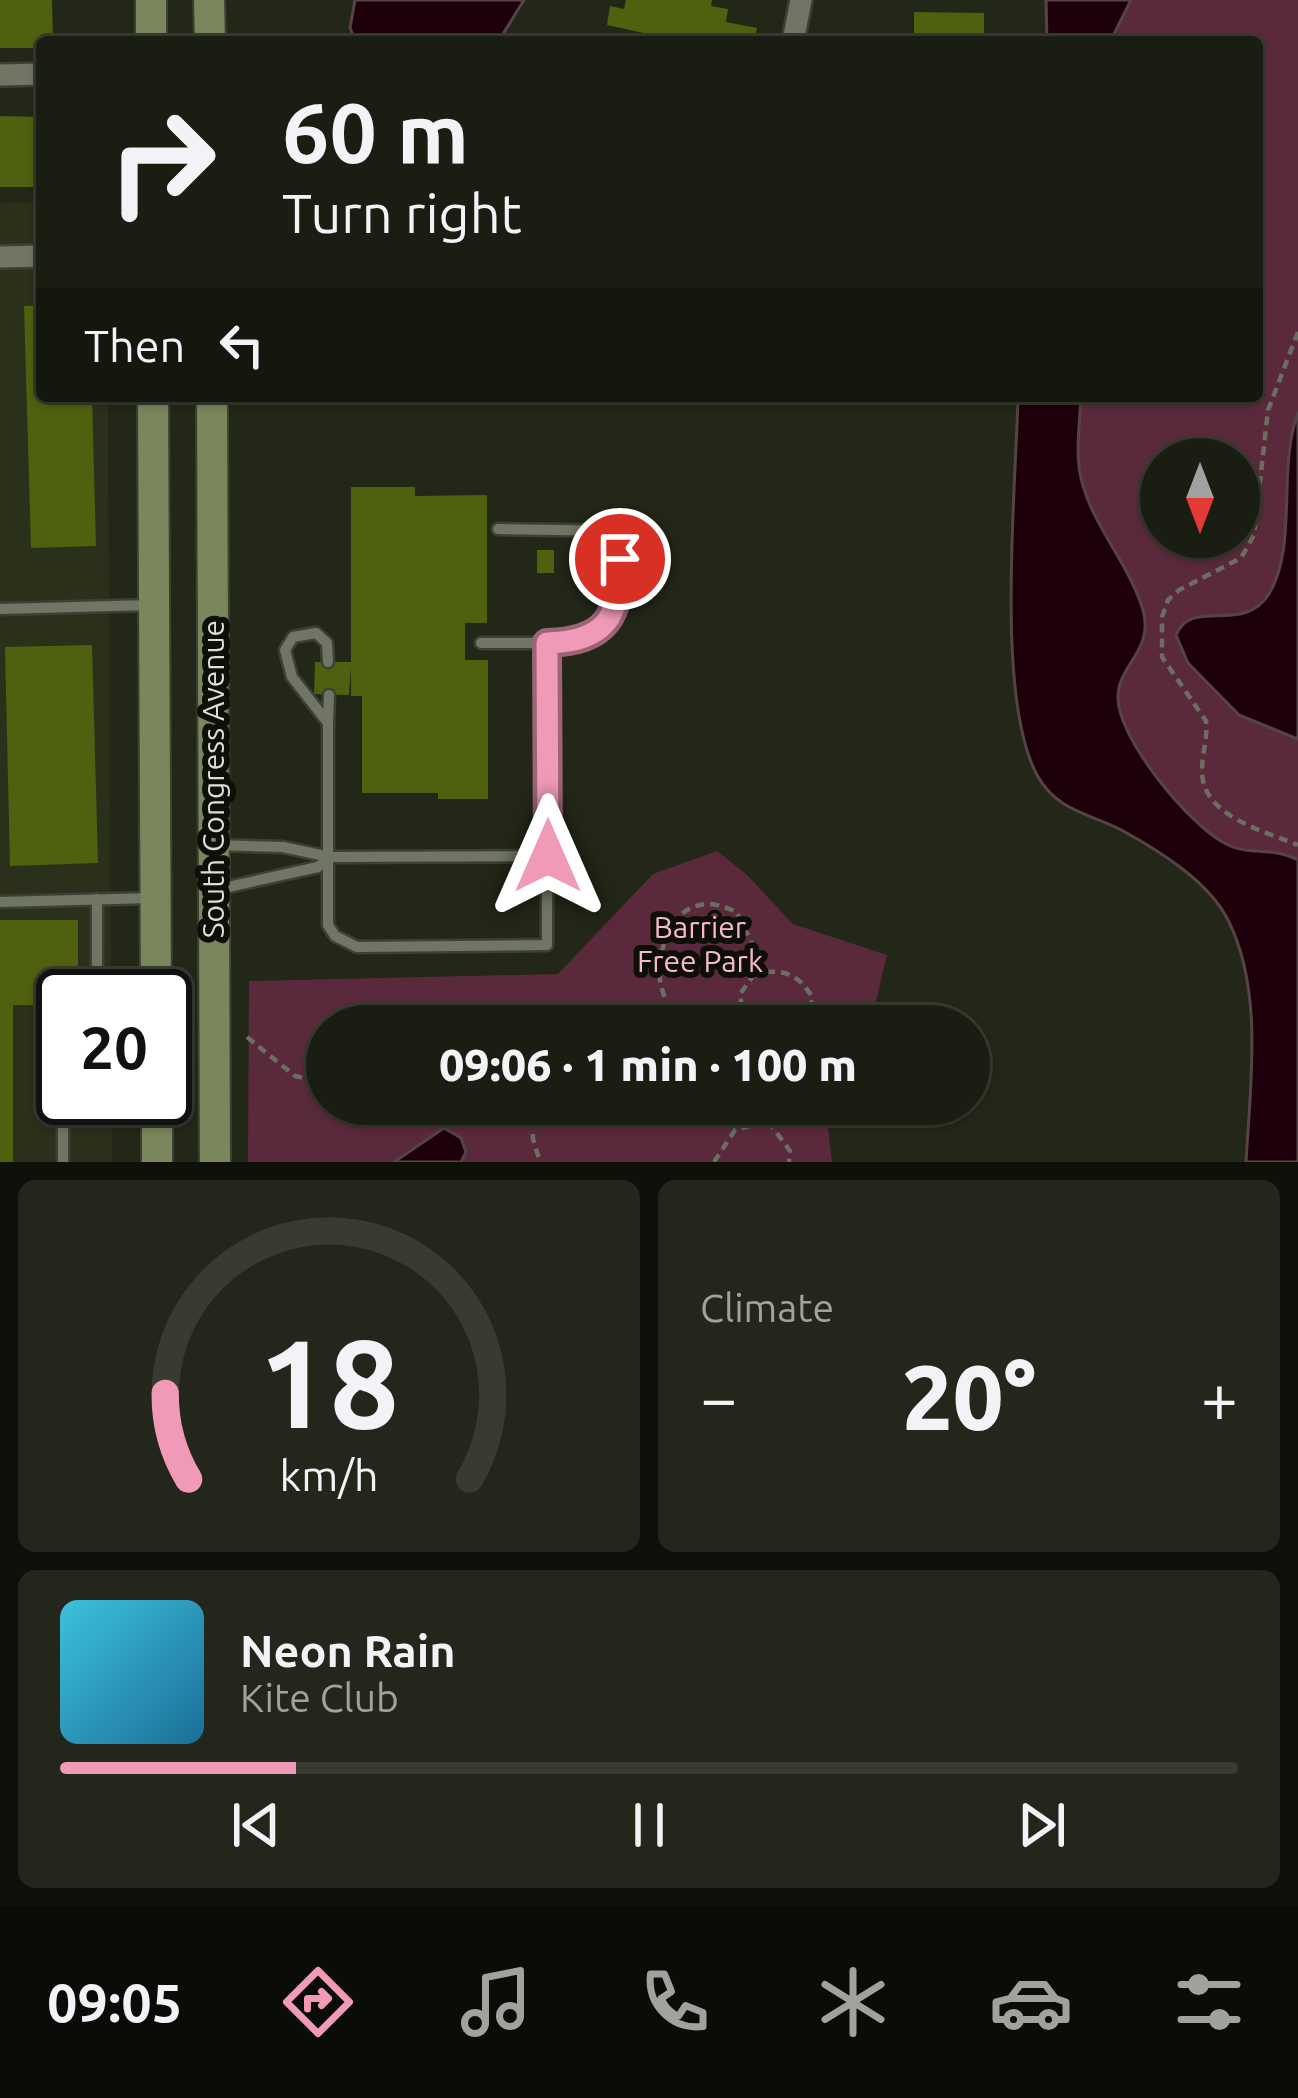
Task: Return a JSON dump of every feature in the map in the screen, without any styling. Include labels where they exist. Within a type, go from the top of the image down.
[{"type":"main road","points":[[151,0],[151,36]]},
{"type":"main road","points":[[209,0],[210,36]]},
{"type":"main road","name":"South Congress Avenue","points":[[153,402],[156,969]]},
{"type":"main road","name":"South Congress Avenue","points":[[212,402],[215,1162]]},
{"type":"main road","points":[[157,1125],[157,1162]]},
{"type":"street","points":[[794,36],[801,0]]},
{"type":"street","points":[[0,75],[36,74]]},
{"type":"street","points":[[0,257],[36,256]]},
{"type":"lane","points":[[481,643],[576,642],[607,622],[620,588],[620,531],[498,529]]},
{"type":"lane","points":[[0,609],[154,605]]},
{"type":"lane","points":[[328,662],[327,643],[316,633],[293,637],[285,650],[292,677],[328,723]]},
{"type":"lane","points":[[329,694],[328,926],[345,944],[357,947],[547,945],[547,643]]},
{"type":"lane","points":[[214,845],[283,847],[329,856],[548,856]]},
{"type":"lane","points":[[214,890],[318,867],[329,856]]},
{"type":"lane","points":[[0,902],[155,898]]},
{"type":"lane","points":[[97,969],[98,899]]},
{"type":"lane","points":[[63,1125],[63,1162]]},
{"type":"path","points":[[1298,332],[1268,410],[1249,547],[1228,567],[1179,590],[1162,616],[1159,638],[1169,671],[1206,721],[1202,773],[1212,800],[1240,821],[1298,845]]},
{"type":"path","points":[[669,1005],[660,984],[662,942],[685,911],[709,904],[736,911],[766,972]]},
{"type":"path","points":[[742,1005],[740,994],[753,976],[782,971],[802,980],[813,998],[811,1005]]},
{"type":"path","points":[[247,1036],[295,1076],[306,1078]]},
{"type":"path","points":[[533,1125],[540,1162]]},
{"type":"path","points":[[714,1162],[735,1130],[753,1125]]},
{"type":"path","points":[[771,1125],[790,1151],[789,1162]]},
{"type":"shaded area","points":[[355,0],[524,0],[502,36],[353,36],[350,28]]},
{"type":"shaded area","points":[[1046,0],[1131,0],[1113,36],[1047,36]]},
{"type":"shaded area","points":[[36,202],[36,402],[108,402],[111,969],[36,969],[36,1125],[112,1125],[112,1162],[0,1162],[0,203]]},
{"type":"shaded area","points":[[1018,402],[1081,402],[1078,447],[1086,496],[1143,610],[1144,636],[1118,695],[1129,733],[1176,801],[1213,835],[1237,848],[1298,860],[1298,1162],[1246,1162],[1251,1008],[1239,948],[1220,906],[1168,859],[1125,832],[1076,811],[1045,788],[1037,775],[1016,696],[1012,536]]},
{"type":"shaded area","points":[[1298,412],[1298,739],[1239,715],[1188,663],[1176,635],[1194,618],[1245,613],[1269,594],[1283,553],[1289,458]]},
{"type":"shaded area","points":[[444,1128],[461,1138],[466,1152],[461,1162],[394,1162]]},
{"type":"green space","points":[[1060,0],[1298,0],[1298,938],[1097,744],[1058,402],[1263,402],[1263,36],[1060,36]]},
{"type":"green space","name":"Barrier Free Park","points":[[717,851],[793,924],[887,955],[875,1005],[306,1005],[306,1125],[828,1125],[832,1162],[248,1162],[249,981],[558,974],[653,874]]},
{"type":"building","points":[[0,0],[52,0],[53,36],[36,36],[36,48],[0,48]]},
{"type":"building","points":[[626,0],[712,0],[711,6],[728,9],[726,22],[757,28],[755,36],[657,36],[607,25],[610,6],[624,9]]},
{"type":"building","points":[[914,12],[984,13],[984,36],[841,36],[841,33],[914,33]]},
{"type":"building","points":[[0,116],[36,117],[36,187],[0,187]]},
{"type":"building","points":[[36,305],[36,402],[92,402],[96,546],[31,548],[24,306]]},
{"type":"building","points":[[351,487],[415,487],[415,496],[487,495],[487,623],[465,623],[465,660],[488,660],[488,799],[438,799],[438,793],[362,793],[362,696],[351,696],[351,667],[349,695],[314,694],[315,662],[351,662]]},
{"type":"building","points":[[537,550],[554,550],[554,573],[537,573]]},
{"type":"building","points":[[92,645],[98,863],[10,866],[5,647]]},
{"type":"building","points":[[0,920],[78,920],[78,969],[36,969],[36,1005],[13,1005],[13,1162],[0,1162]]},
{"type":"route","points":[[548,856],[547,643],[576,642],[607,622],[620,588],[620,559]]}]
